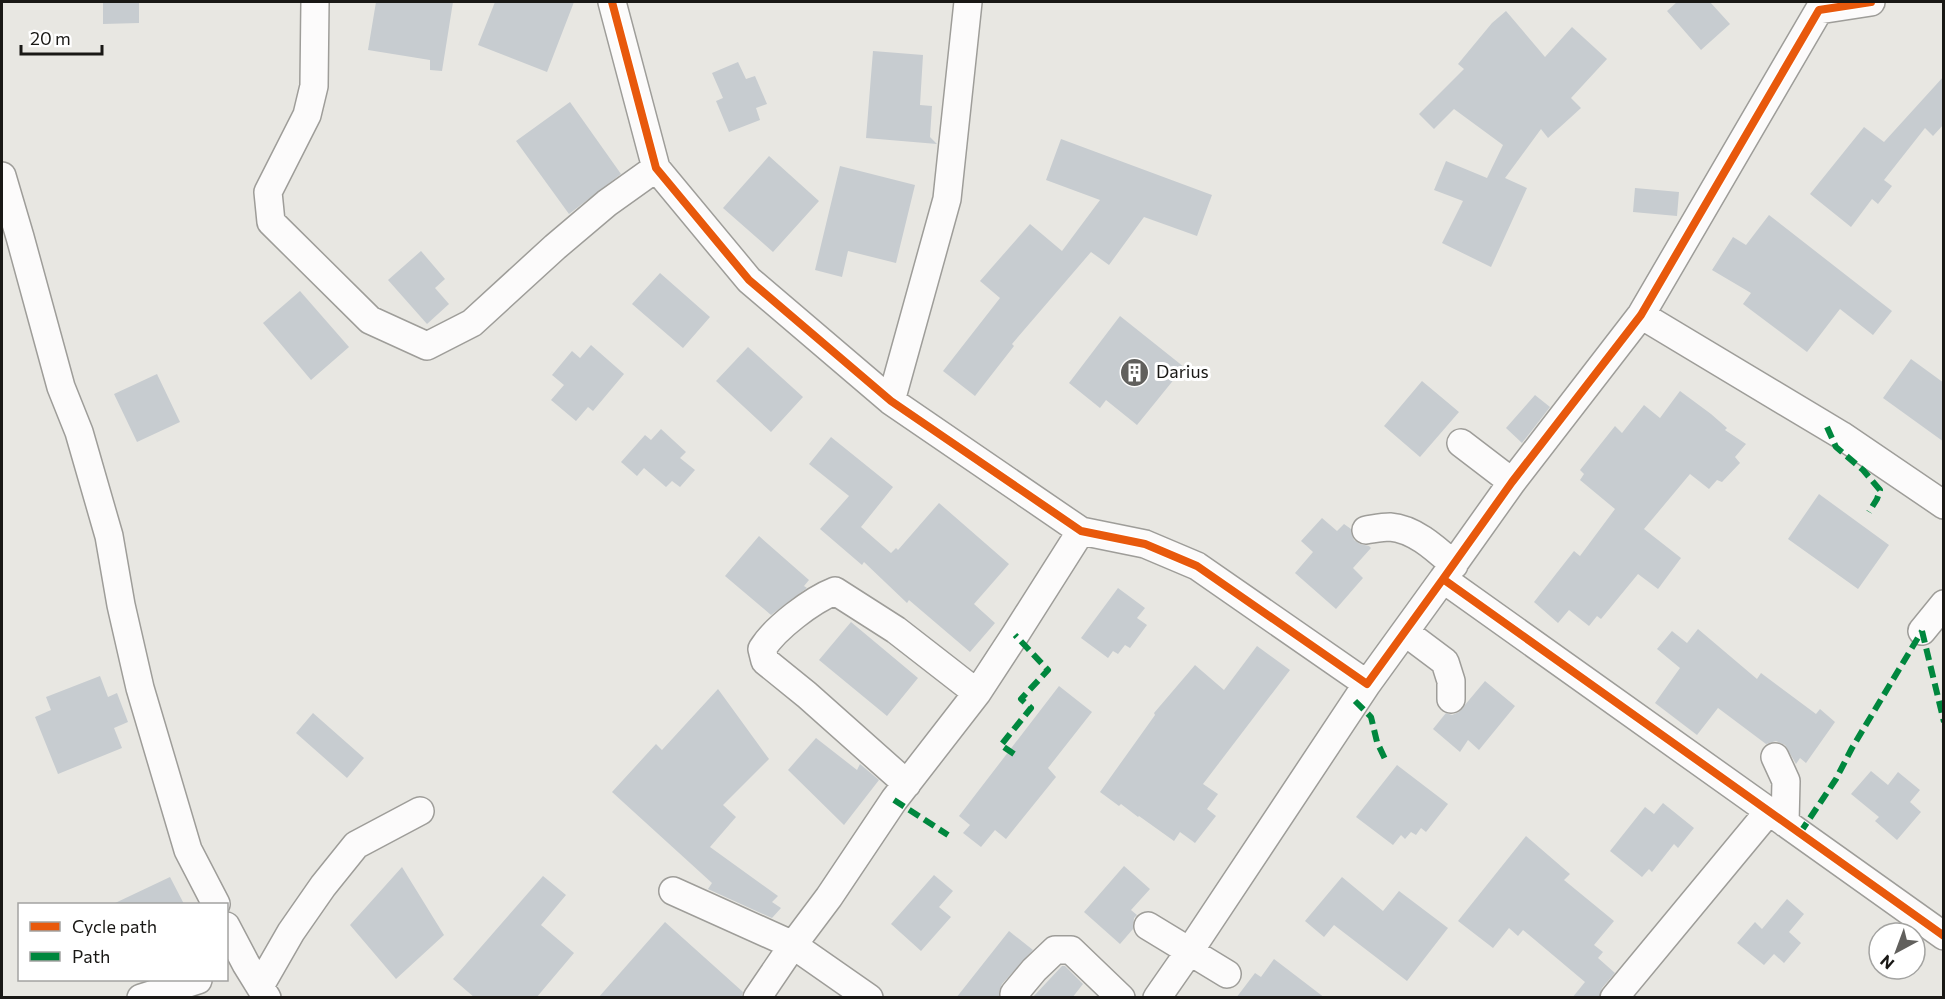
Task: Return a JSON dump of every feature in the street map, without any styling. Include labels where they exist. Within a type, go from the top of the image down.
[{"type":"street","points":[[315,2],[314,86],[308,115],[268,192],[271,222],[370,320],[427,346],[472,323],[607,203],[656,168]]},
{"type":"street","points":[[612,2],[656,168],[749,280],[891,401],[1081,531],[1145,544],[1197,566],[1367,684]]},
{"type":"street","points":[[891,401],[947,199],[968,2]]},
{"type":"street","points":[[1157,998],[1367,684],[1512,482],[1641,315],[1819,6],[1871,2]]},
{"type":"street","points":[[2,176],[61,387],[79,432],[109,536],[121,605],[143,698],[188,850],[215,903]]},
{"type":"street","points":[[1641,315],[1841,435],[1933,486],[1944,505]]},
{"type":"street","points":[[1461,443],[1512,482]]},
{"type":"street","points":[[1366,530],[1390,527],[1412,533],[1435,547],[1449,572],[1777,817],[1944,936]]},
{"type":"street","points":[[757,998],[894,800],[977,693],[1081,531]]},
{"type":"street","points":[[907,784],[765,661],[762,649],[770,637],[820,597],[835,591],[896,630],[977,693]]},
{"type":"street","points":[[1922,631],[1944,604]]},
{"type":"street","points":[[1405,632],[1444,662],[1451,681],[1451,699]]},
{"type":"street","points":[[1614,998],[1777,817],[1786,781],[1775,757]]},
{"type":"street","points":[[228,930],[250,979],[291,932],[323,886],[356,845],[420,811]]},
{"type":"street","points":[[673,891],[793,945],[869,998]]},
{"type":"street","points":[[1148,926],[1227,974]]},
{"type":"street","points":[[1014,994],[1055,950],[1071,950],[1121,998]]},
{"type":"street","points":[[141,998],[195,981]]},
{"type":"building","points":[[103,2],[139,2],[139,23],[103,24]]},
{"type":"building","points":[[376,2],[453,2],[442,71],[430,70],[430,60],[368,50]]},
{"type":"building","points":[[495,2],[574,2],[547,72],[478,45]]},
{"type":"building","points":[[1677,2],[1710,2],[1730,24],[1701,50],[1667,11]]},
{"type":"building","points":[[1506,11],[1545,57],[1572,27],[1607,59],[1571,98],[1581,108],[1548,138],[1541,129],[1505,178],[1527,188],[1491,267],[1442,243],[1463,201],[1434,190],[1446,161],[1487,178],[1503,145],[1454,109],[1434,129],[1419,114],[1464,69],[1458,64],[1492,23]]},
{"type":"building","points":[[873,51],[923,55],[920,105],[932,106],[930,137],[937,144],[866,138]]},
{"type":"building","points":[[738,62],[746,79],[755,76],[767,104],[756,108],[760,120],[729,132],[716,101],[723,98],[712,73]]},
{"type":"building","points":[[1944,76],[1944,124],[1933,136],[1925,128],[1884,180],[1892,186],[1878,204],[1872,199],[1851,227],[1810,194],[1864,127],[1884,142]]},
{"type":"building","points":[[570,102],[621,174],[569,214],[516,141]]},
{"type":"building","points":[[1061,139],[1212,195],[1197,236],[1144,217],[1109,265],[1091,252],[1012,344],[1014,346],[975,396],[943,371],[1000,298],[980,281],[1030,224],[1062,251],[1100,200],[1046,180]]},
{"type":"building","points":[[769,156],[819,201],[773,252],[723,208]]},
{"type":"building","points":[[840,166],[915,185],[896,263],[848,251],[842,277],[815,270]]},
{"type":"building","points":[[1635,188],[1679,192],[1677,216],[1633,212]]},
{"type":"building","points":[[1769,215],[1892,311],[1873,335],[1840,309],[1807,352],[1743,304],[1751,293],[1712,270],[1733,237],[1746,245]]},
{"type":"building","points":[[421,251],[445,279],[435,288],[449,304],[427,324],[388,280]]},
{"type":"building","points":[[660,273],[710,317],[683,348],[632,304]]},
{"type":"building","points":[[300,291],[349,347],[311,380],[263,323]]},
{"type":"building","name":"Darius","points":[[1120,316],[1184,367],[1137,425],[1106,400],[1100,408],[1069,383]]},
{"type":"building","points":[[591,345],[624,374],[593,411],[588,407],[576,421],[551,400],[564,385],[552,375],[572,351],[580,358]]},
{"type":"building","points":[[748,347],[803,397],[771,432],[716,381]]},
{"type":"building","points":[[1911,359],[1944,383],[1944,442],[1883,398]]},
{"type":"building","points":[[157,374],[180,422],[137,442],[114,394]]},
{"type":"building","points":[[1422,381],[1459,412],[1420,457],[1384,426]]},
{"type":"building","points":[[1680,391],[1711,414],[1727,428],[1725,430],[1746,444],[1735,457],[1740,463],[1722,482],[1717,480],[1709,489],[1690,474],[1644,529],[1681,558],[1658,589],[1638,574],[1601,619],[1597,616],[1589,626],[1569,610],[1558,623],[1534,602],[1574,551],[1580,556],[1615,509],[1580,480],[1584,474],[1580,470],[1615,426],[1622,433],[1644,405],[1660,418]]},
{"type":"building","points":[[1535,395],[1550,407],[1522,443],[1506,428]]},
{"type":"building","points":[[661,429],[686,452],[680,458],[695,470],[680,487],[672,481],[666,487],[644,468],[637,476],[621,462],[645,435],[651,440]]},
{"type":"building","points":[[831,437],[893,487],[861,527],[891,553],[896,548],[898,550],[939,503],[1009,564],[974,604],[995,623],[970,652],[909,600],[907,603],[864,562],[862,565],[820,529],[849,496],[809,464]]},
{"type":"building","points":[[1819,494],[1889,545],[1858,589],[1788,539]]},
{"type":"building","points":[[1322,518],[1337,531],[1344,524],[1351,529],[1354,540],[1371,548],[1353,568],[1363,578],[1336,609],[1295,573],[1313,552],[1301,541]]},
{"type":"building","points":[[759,536],[809,580],[804,586],[807,588],[771,615],[725,576]]},
{"type":"building","points":[[1118,588],[1145,608],[1137,618],[1147,625],[1130,648],[1125,645],[1118,654],[1113,651],[1108,658],[1081,638]]},
{"type":"building","points":[[851,622],[918,678],[887,716],[819,660]]},
{"type":"building","points":[[1698,629],[1757,679],[1761,673],[1816,714],[1820,709],[1835,722],[1806,763],[1800,758],[1796,764],[1785,745],[1776,741],[1766,744],[1718,708],[1697,735],[1655,703],[1680,668],[1657,649],[1672,631],[1687,643]]},
{"type":"building","points":[[1257,646],[1290,670],[1203,784],[1218,794],[1207,809],[1216,816],[1195,843],[1180,832],[1174,841],[1100,792],[1155,715],[1154,713],[1195,665],[1224,690]]},
{"type":"building","points":[[100,676],[108,697],[117,693],[128,722],[114,728],[122,748],[58,774],[35,717],[51,710],[46,697]]},
{"type":"building","points":[[1485,681],[1515,706],[1479,750],[1468,740],[1460,752],[1433,729],[1446,713],[1452,715],[1459,712]]},
{"type":"building","points":[[1059,686],[1092,712],[1048,768],[1056,777],[1006,839],[995,830],[981,847],[963,833],[970,825],[959,816]]},
{"type":"building","points":[[718,689],[769,759],[723,805],[736,817],[710,847],[778,896],[772,902],[781,908],[772,918],[708,889],[712,883],[612,792],[656,744],[662,750]]},
{"type":"building","points":[[313,713],[364,758],[347,778],[296,733]]},
{"type":"building","points":[[816,738],[857,770],[860,764],[879,780],[844,825],[788,770]]},
{"type":"building","points":[[1397,765],[1448,804],[1426,832],[1421,828],[1416,835],[1411,832],[1405,839],[1401,835],[1393,845],[1356,817]]},
{"type":"building","points":[[1871,771],[1888,785],[1898,772],[1920,790],[1910,802],[1921,812],[1897,840],[1875,821],[1879,817],[1851,794]]},
{"type":"building","points":[[1663,803],[1694,828],[1678,848],[1674,844],[1652,872],[1649,869],[1642,877],[1610,851],[1645,807],[1654,814]]},
{"type":"building","points":[[1526,836],[1570,874],[1564,880],[1614,921],[1594,945],[1603,952],[1598,958],[1615,973],[1602,988],[1599,998],[1572,998],[1585,982],[1523,930],[1518,936],[1509,928],[1493,948],[1458,921]]},
{"type":"building","points":[[1124,866],[1150,889],[1131,910],[1137,915],[1134,918],[1133,929],[1120,944],[1084,912]]},
{"type":"building","points":[[402,867],[444,935],[396,979],[350,925]]},
{"type":"building","points":[[934,875],[953,891],[939,907],[951,917],[921,951],[891,924]]},
{"type":"building","points":[[543,876],[566,895],[541,925],[574,953],[536,998],[475,998],[453,979]]},
{"type":"building","points":[[170,877],[183,903],[115,903]]},
{"type":"building","points":[[1342,877],[1383,911],[1399,891],[1448,928],[1407,981],[1334,925],[1324,937],[1305,921]]},
{"type":"building","points":[[1787,899],[1804,914],[1789,932],[1801,943],[1784,963],[1774,954],[1764,965],[1737,943],[1755,922],[1762,929]]},
{"type":"building","points":[[665,922],[743,992],[741,998],[598,998]]},
{"type":"building","points":[[1009,931],[1033,950],[1002,984],[999,998],[956,998]]},
{"type":"building","points":[[1274,959],[1325,998],[1236,998],[1255,973],[1261,977]]},
{"type":"building","points":[[1062,966],[1065,966],[1083,984],[1072,998],[1032,998]]},
{"type":"marked path","points":[[1827,427],[1836,447],[1863,470],[1880,490],[1869,512]]},
{"type":"marked path","points":[[1922,631],[1944,722]]},
{"type":"marked path","points":[[1800,833],[1836,779],[1922,631]]},
{"type":"marked path","points":[[1014,754],[1001,745],[1031,708],[1021,699],[1048,670],[1015,635]]},
{"type":"marked path","points":[[1355,701],[1371,717],[1377,742],[1386,761]]},
{"type":"marked path","points":[[894,800],[948,835]]},
{"type":"cycle path","points":[[612,2],[656,168],[749,280],[891,401],[1081,531],[1145,544],[1197,566],[1367,684],[1443,579]]},
{"type":"cycle path","points":[[1871,2],[1819,10],[1641,315],[1512,482],[1443,579],[1944,936]]},
{"type":"place","name":"Darius","points":[[1135,372]]}]
